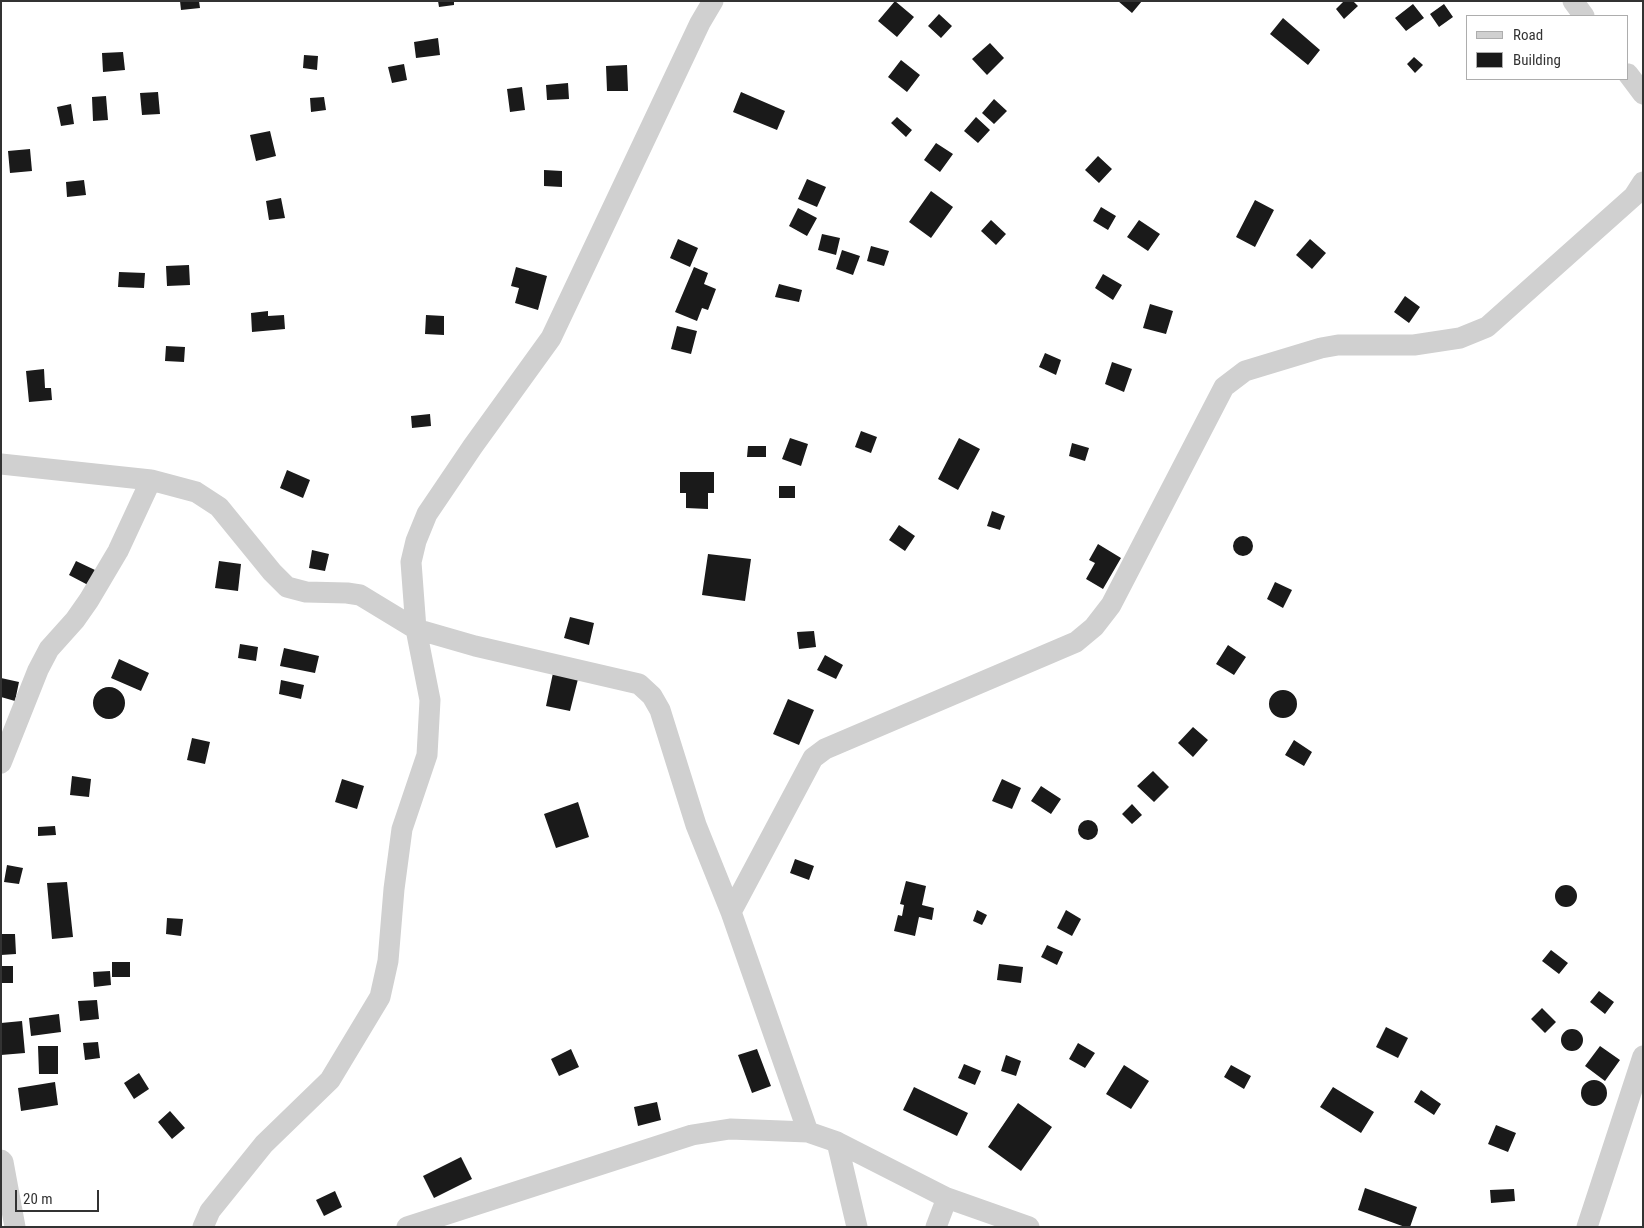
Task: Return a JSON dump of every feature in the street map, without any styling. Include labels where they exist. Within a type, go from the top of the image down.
[{"type":"street","points":[[202,1227],[210,1212],[264,1144],[330,1080],[380,998],[388,961],[394,889],[402,829],[427,755],[430,700],[416,630],[412,562],[416,540],[427,514],[473,446],[551,338],[700,23],[713,1]]},
{"type":"street","points":[[1573,1],[1583,15]]},
{"type":"street","points":[[1629,75],[1643,94]]},
{"type":"street","points":[[731,912],[813,758],[825,749],[1076,642],[1094,626],[1111,605],[1224,387],[1232,380],[1245,371],[1322,348],[1338,345],[1414,345],[1439,342],[1460,338],[1487,327],[1634,196],[1643,182]]},
{"type":"street","points":[[1,464],[151,480],[196,492],[218,507],[286,587],[306,592],[346,593],[360,596],[416,630],[475,646],[639,684],[652,696],[660,710],[696,825],[731,912],[808,1132]]},
{"type":"street","points":[[1,763],[38,670],[49,649],[75,620],[89,600],[118,551],[151,480]]},
{"type":"street","points":[[1587,1227],[1643,1056]]},
{"type":"street","points":[[407,1227],[692,1135],[730,1129],[808,1132],[837,1142],[947,1198],[1029,1227]]},
{"type":"street","points":[[837,1142],[857,1227]]},
{"type":"street","points":[[1,1160],[3,1162],[15,1227]]},
{"type":"street","points":[[936,1227],[947,1198]]},
{"type":"building","points":[[180,1],[199,1],[200,8],[181,10]]},
{"type":"building","points":[[438,1],[454,1],[454,5],[439,7]]},
{"type":"building","points":[[895,1],[914,17],[897,37],[878,21]]},
{"type":"building","points":[[1118,1],[1142,1],[1132,13]]},
{"type":"building","points":[[1344,1],[1353,1],[1358,6],[1344,19],[1336,9]]},
{"type":"building","points":[[1413,4],[1424,18],[1406,31],[1395,18]]},
{"type":"building","points":[[1444,4],[1453,17],[1439,27],[1430,14]]},
{"type":"building","points":[[939,14],[952,26],[941,38],[928,26]]},
{"type":"building","points":[[1283,18],[1320,50],[1308,65],[1270,34]]},
{"type":"building","points":[[438,38],[440,55],[416,58],[414,42]]},
{"type":"building","points":[[990,43],[1004,58],[987,75],[972,59]]},
{"type":"building","points":[[123,52],[125,70],[103,72],[102,53]]},
{"type":"building","points":[[304,55],[318,56],[317,70],[303,68]]},
{"type":"building","points":[[1414,57],[1423,65],[1415,73],[1407,64]]},
{"type":"building","points":[[901,60],[920,75],[907,92],[888,77]]},
{"type":"building","points":[[404,64],[407,80],[392,83],[388,67]]},
{"type":"building","points":[[627,65],[628,91],[607,91],[606,66]]},
{"type":"building","points":[[568,83],[569,99],[547,100],[546,85]]},
{"type":"building","points":[[522,87],[525,110],[510,112],[507,89]]},
{"type":"building","points":[[158,92],[160,114],[142,115],[140,93]]},
{"type":"building","points":[[741,92],[785,111],[777,130],[733,112]]},
{"type":"building","points":[[106,96],[108,120],[93,121],[92,97]]},
{"type":"building","points":[[324,97],[326,110],[311,112],[310,98]]},
{"type":"building","points":[[994,99],[1007,111],[994,124],[982,113]]},
{"type":"building","points":[[71,104],[74,124],[61,126],[57,107]]},
{"type":"building","points":[[897,117],[912,130],[906,137],[891,123]]},
{"type":"building","points":[[976,117],[990,130],[978,143],[964,131]]},
{"type":"building","points":[[270,131],[276,156],[256,161],[250,135]]},
{"type":"building","points":[[936,143],[953,154],[940,172],[924,160]]},
{"type":"building","points":[[30,149],[32,171],[10,173],[8,151]]},
{"type":"building","points":[[1098,156],[1112,169],[1099,183],[1085,170]]},
{"type":"building","points":[[544,170],[562,171],[562,187],[544,186]]},
{"type":"building","points":[[807,179],[826,187],[817,207],[798,199]]},
{"type":"building","points":[[84,180],[86,195],[67,197],[66,182]]},
{"type":"building","points":[[931,191],[953,207],[931,238],[909,222]]},
{"type":"building","points":[[281,198],[285,218],[269,220],[266,201]]},
{"type":"building","points":[[1255,200],[1274,210],[1255,247],[1236,237]]},
{"type":"building","points":[[1101,207],[1116,216],[1108,230],[1093,221]]},
{"type":"building","points":[[798,208],[817,218],[807,236],[789,226]]},
{"type":"building","points":[[991,220],[1006,234],[996,245],[981,231]]},
{"type":"building","points":[[1139,220],[1160,234],[1148,251],[1127,237]]},
{"type":"building","points":[[822,234],[840,238],[836,255],[818,250]]},
{"type":"building","points":[[678,239],[698,248],[690,267],[670,258]]},
{"type":"building","points":[[1310,239],[1326,253],[1312,269],[1296,255]]},
{"type":"building","points":[[871,246],[889,251],[884,266],[867,261]]},
{"type":"building","points":[[842,250],[860,256],[853,275],[836,269]]},
{"type":"building","points":[[189,265],[190,285],[167,286],[166,266]]},
{"type":"building","points":[[516,267],[547,276],[538,310],[515,303],[519,288],[511,286]]},
{"type":"building","points":[[694,267],[708,273],[704,284],[716,289],[708,310],[702,308],[697,321],[675,312]]},
{"type":"building","points":[[119,272],[145,273],[144,288],[118,287]]},
{"type":"building","points":[[1103,274],[1122,285],[1113,300],[1095,288]]},
{"type":"building","points":[[779,284],[802,290],[799,302],[775,297]]},
{"type":"building","points":[[1405,296],[1420,307],[1409,323],[1394,312]]},
{"type":"building","points":[[1150,304],[1173,311],[1166,334],[1143,328]]},
{"type":"building","points":[[268,311],[268,316],[284,315],[285,329],[252,332],[251,313]]},
{"type":"building","points":[[426,315],[444,316],[444,335],[425,334]]},
{"type":"building","points":[[677,326],[697,331],[691,354],[671,349]]},
{"type":"building","points":[[166,346],[185,347],[184,362],[165,361]]},
{"type":"building","points":[[1045,353],[1061,360],[1056,375],[1039,367]]},
{"type":"building","points":[[1112,362],[1132,369],[1124,392],[1105,384]]},
{"type":"building","points":[[44,369],[45,388],[51,388],[52,400],[29,402],[26,371]]},
{"type":"building","points":[[430,414],[431,426],[412,428],[411,416]]},
{"type":"building","points":[[861,431],[877,437],[871,453],[855,447]]},
{"type":"building","points":[[790,438],[808,444],[801,466],[782,459]]},
{"type":"building","points":[[959,438],[980,449],[958,490],[938,479]]},
{"type":"building","points":[[1072,443],[1089,448],[1085,461],[1069,456]]},
{"type":"building","points":[[748,446],[766,446],[766,457],[747,457]]},
{"type":"building","points":[[287,470],[310,480],[303,498],[280,488]]},
{"type":"building","points":[[680,472],[714,472],[714,493],[708,493],[708,509],[686,508],[686,493],[680,493]]},
{"type":"building","points":[[779,486],[795,486],[795,498],[779,498]]},
{"type":"building","points":[[992,511],[1005,516],[1000,530],[987,526]]},
{"type":"building","points":[[899,525],[915,536],[905,551],[889,540]]},
{"type":"building","points":[[1243,536],[1250,539],[1253,546],[1250,553],[1243,556],[1236,553],[1233,546],[1236,539]]},
{"type":"building","points":[[1098,544],[1121,558],[1103,589],[1086,579],[1095,563],[1089,560]]},
{"type":"building","points":[[312,550],[329,554],[325,571],[309,568]]},
{"type":"building","points":[[708,554],[751,559],[745,601],[702,595]]},
{"type":"building","points":[[76,561],[95,570],[88,585],[69,575]]},
{"type":"building","points":[[219,561],[241,564],[238,591],[215,588]]},
{"type":"building","points":[[1275,582],[1292,590],[1283,608],[1267,599]]},
{"type":"building","points":[[570,617],[594,623],[589,645],[564,638]]},
{"type":"building","points":[[814,631],[816,647],[799,649],[797,632]]},
{"type":"building","points":[[240,644],[258,647],[256,661],[238,658]]},
{"type":"building","points":[[1228,645],[1246,657],[1234,675],[1216,664]]},
{"type":"building","points":[[284,648],[319,656],[315,673],[280,666]]},
{"type":"building","points":[[825,655],[843,665],[836,679],[817,670]]},
{"type":"building","points":[[119,659],[149,673],[141,691],[111,678]]},
{"type":"building","points":[[553,673],[578,679],[570,711],[546,706]]},
{"type":"building","points":[[1,678],[19,682],[15,701],[1,697]]},
{"type":"building","points":[[281,680],[304,685],[301,699],[279,694]]},
{"type":"building","points":[[109,687],[115,688],[120,692],[124,697],[124,709],[120,714],[115,718],[109,719],[103,718],[98,714],[94,709],[93,703],[94,697],[98,692],[103,688]]},
{"type":"building","points":[[1283,690],[1293,694],[1297,704],[1293,714],[1283,718],[1273,714],[1269,704],[1273,694]]},
{"type":"building","points":[[788,699],[814,710],[799,745],[773,734]]},
{"type":"building","points":[[1193,727],[1208,740],[1193,757],[1178,743]]},
{"type":"building","points":[[192,738],[210,742],[205,764],[187,760]]},
{"type":"building","points":[[1294,740],[1312,752],[1304,766],[1285,755]]},
{"type":"building","points":[[1153,771],[1169,787],[1154,802],[1137,786]]},
{"type":"building","points":[[72,776],[91,779],[89,797],[70,795]]},
{"type":"building","points":[[342,779],[364,786],[357,809],[335,802]]},
{"type":"building","points":[[1002,779],[1021,788],[1012,809],[992,801]]},
{"type":"building","points":[[1041,786],[1061,799],[1051,814],[1031,801]]},
{"type":"building","points":[[578,802],[589,837],[556,848],[544,814]]},
{"type":"building","points":[[1132,804],[1142,815],[1132,824],[1122,814]]},
{"type":"building","points":[[1088,820],[1095,823],[1098,830],[1095,837],[1088,840],[1081,837],[1078,830],[1081,823]]},
{"type":"building","points":[[55,826],[56,835],[38,836],[38,827]]},
{"type":"building","points":[[795,859],[814,866],[809,880],[790,873]]},
{"type":"building","points":[[7,865],[23,868],[19,884],[4,882]]},
{"type":"building","points":[[906,881],[926,886],[922,905],[934,908],[932,920],[919,917],[915,936],[894,931],[898,915],[902,916],[904,905],[900,904]]},
{"type":"building","points":[[67,882],[73,937],[52,939],[47,883]]},
{"type":"building","points":[[1562,885],[1570,885],[1577,892],[1577,900],[1570,907],[1562,907],[1555,900],[1555,892]]},
{"type":"building","points":[[977,910],[987,915],[982,925],[973,921]]},
{"type":"building","points":[[1066,910],[1081,919],[1072,936],[1057,928]]},
{"type":"building","points":[[167,918],[183,919],[181,936],[166,934]]},
{"type":"building","points":[[1,934],[15,934],[16,954],[1,955]]},
{"type":"building","points":[[1047,945],[1063,952],[1057,965],[1041,957]]},
{"type":"building","points":[[1551,950],[1568,963],[1559,974],[1542,961]]},
{"type":"building","points":[[112,962],[130,962],[130,977],[112,977]]},
{"type":"building","points":[[999,964],[1023,967],[1021,983],[997,980]]},
{"type":"building","points":[[1,966],[13,966],[13,983],[1,983]]},
{"type":"building","points":[[110,971],[111,985],[94,987],[93,972]]},
{"type":"building","points":[[1599,991],[1614,1002],[1605,1014],[1590,1002]]},
{"type":"building","points":[[97,1000],[99,1019],[80,1021],[78,1001]]},
{"type":"building","points":[[1542,1008],[1556,1022],[1545,1033],[1531,1019]]},
{"type":"building","points":[[59,1014],[61,1032],[31,1036],[29,1018]]},
{"type":"building","points":[[22,1021],[25,1053],[1,1055],[1,1023]]},
{"type":"building","points":[[1386,1027],[1408,1038],[1398,1058],[1376,1047]]},
{"type":"building","points":[[1572,1029],[1580,1032],[1583,1040],[1580,1048],[1572,1051],[1564,1048],[1561,1040],[1564,1032]]},
{"type":"building","points":[[98,1042],[100,1058],[85,1060],[83,1043]]},
{"type":"building","points":[[1078,1043],[1095,1053],[1085,1068],[1069,1059]]},
{"type":"building","points":[[38,1046],[58,1046],[58,1074],[39,1074]]},
{"type":"building","points":[[1600,1046],[1620,1060],[1605,1081],[1585,1066]]},
{"type":"building","points":[[571,1049],[579,1067],[559,1076],[551,1059]]},
{"type":"building","points":[[757,1049],[771,1086],[752,1093],[738,1055]]},
{"type":"building","points":[[1006,1055],[1021,1061],[1016,1076],[1001,1071]]},
{"type":"building","points":[[964,1064],[981,1071],[975,1085],[958,1078]]},
{"type":"building","points":[[1124,1065],[1149,1081],[1131,1109],[1106,1094]]},
{"type":"building","points":[[1231,1065],[1251,1076],[1244,1089],[1224,1077]]},
{"type":"building","points":[[139,1073],[149,1089],[134,1099],[124,1083]]},
{"type":"building","points":[[1594,1080],[1603,1084],[1607,1093],[1603,1102],[1594,1106],[1585,1102],[1581,1093],[1585,1084]]},
{"type":"building","points":[[55,1082],[58,1105],[21,1111],[18,1088]]},
{"type":"building","points":[[914,1087],[968,1113],[957,1136],[903,1110]]},
{"type":"building","points":[[1333,1087],[1374,1112],[1361,1133],[1320,1107]]},
{"type":"building","points":[[1421,1090],[1441,1104],[1434,1115],[1414,1102]]},
{"type":"building","points":[[657,1102],[661,1120],[638,1126],[634,1107]]},
{"type":"building","points":[[1018,1103],[1052,1127],[1021,1171],[988,1147]]},
{"type":"building","points":[[170,1111],[185,1128],[172,1139],[158,1122]]},
{"type":"building","points":[[1496,1125],[1516,1133],[1508,1152],[1488,1144]]},
{"type":"building","points":[[461,1157],[472,1179],[434,1198],[423,1176]]},
{"type":"building","points":[[1365,1188],[1417,1207],[1410,1227],[1405,1227],[1358,1210]]},
{"type":"building","points":[[1514,1189],[1515,1201],[1491,1203],[1490,1190]]},
{"type":"building","points":[[335,1191],[342,1207],[324,1216],[316,1200]]}]
